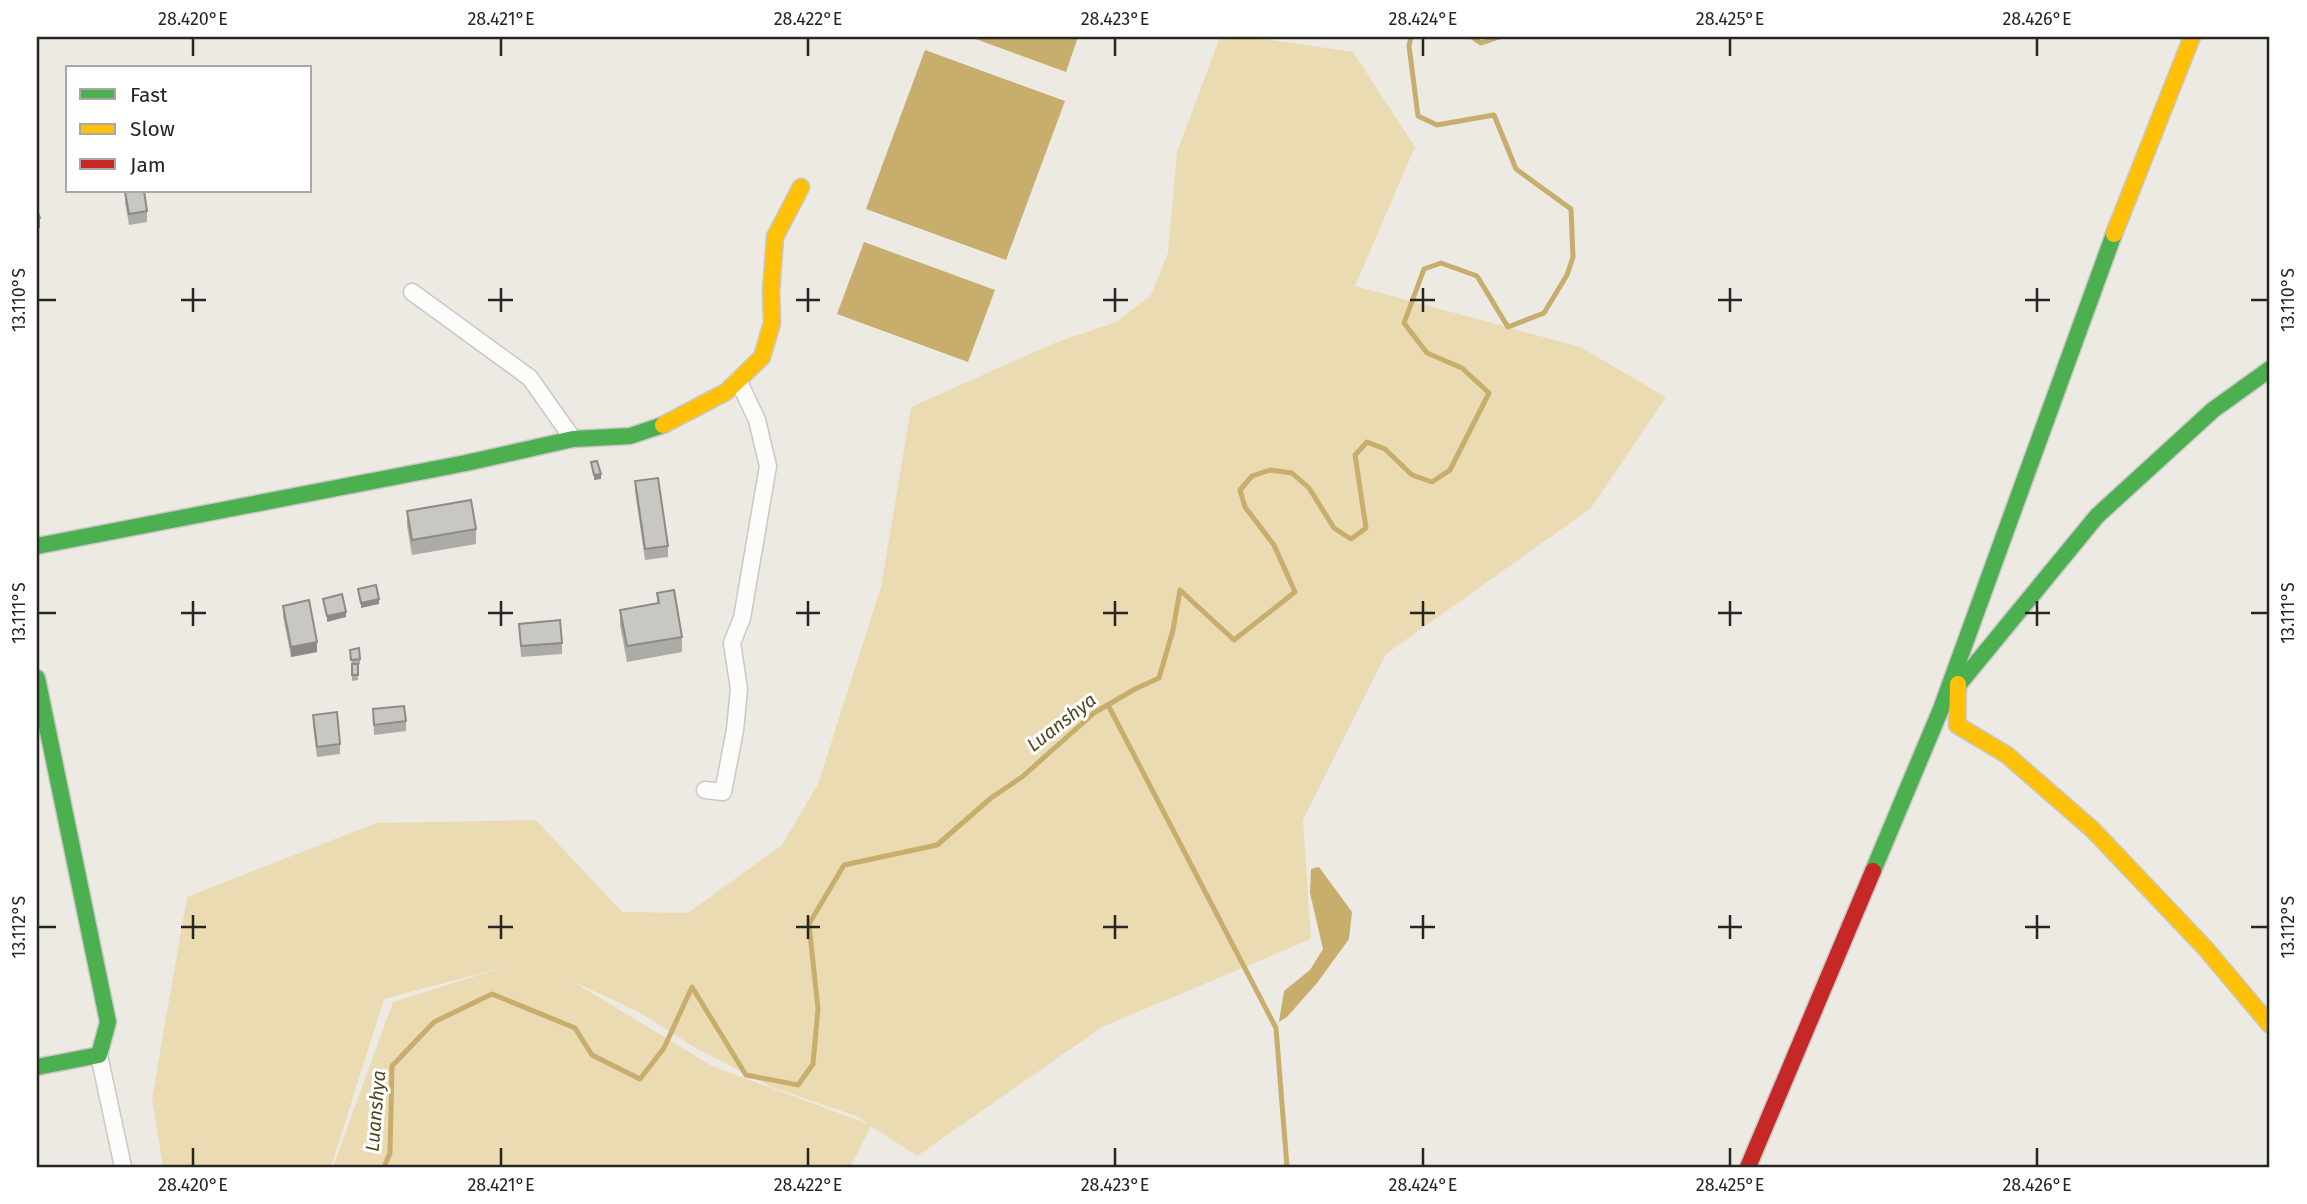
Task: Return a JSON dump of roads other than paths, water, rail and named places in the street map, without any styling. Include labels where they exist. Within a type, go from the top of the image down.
[{"type":"street","points":[[1748,1167],[1941,709],[2102,263],[2192,37]]},
{"type":"street","points":[[37,546],[466,463],[573,439],[630,436],[670,423],[726,392],[762,357],[772,323],[775,237],[801,187]]},
{"type":"street","points":[[412,292],[530,378],[573,439]]},
{"type":"street","points":[[1941,709],[1958,684],[2097,516],[2213,410],[2270,369]]},
{"type":"street","points":[[705,790],[723,792],[735,730],[739,689],[732,643],[742,618],[768,466],[757,420],[738,380]]},
{"type":"street","points":[[37,678],[107,1022],[99,1055],[123,1167]]},
{"type":"street","points":[[1958,684],[1957,725],[2007,755],[2093,830],[2206,949],[2270,1025]]},
{"type":"street","points":[[37,1067],[99,1055]]},
{"type":"waterway","name":"Luanshya","points":[[384,1167],[390,1153],[392,1066],[434,1022],[492,994],[575,1028],[592,1055],[640,1079],[664,1048],[692,987],[746,1075],[798,1085],[813,1064],[818,1009],[809,924],[844,865],[937,845],[991,798],[1022,777],[1094,713],[1159,678],[1173,630],[1180,590],[1234,640],[1295,592],[1274,545],[1245,507],[1240,490],[1252,476],[1270,470],[1292,473],[1309,488],[1334,528],[1351,539],[1366,528],[1355,455],[1367,442],[1385,449],[1412,475],[1432,482],[1450,470],[1489,393],[1462,368],[1427,353],[1404,323],[1424,269],[1441,263],[1477,276],[1508,327],[1544,313],[1567,275],[1573,257],[1571,209],[1516,169],[1494,115],[1437,125],[1418,116],[1409,46],[1411,37]]},
{"type":"waterway","name":"Luanshya","points":[[1472,37],[1481,43],[1499,37]]},
{"type":"waterway","points":[[1108,705],[1276,1028],[1287,1167]]}]
